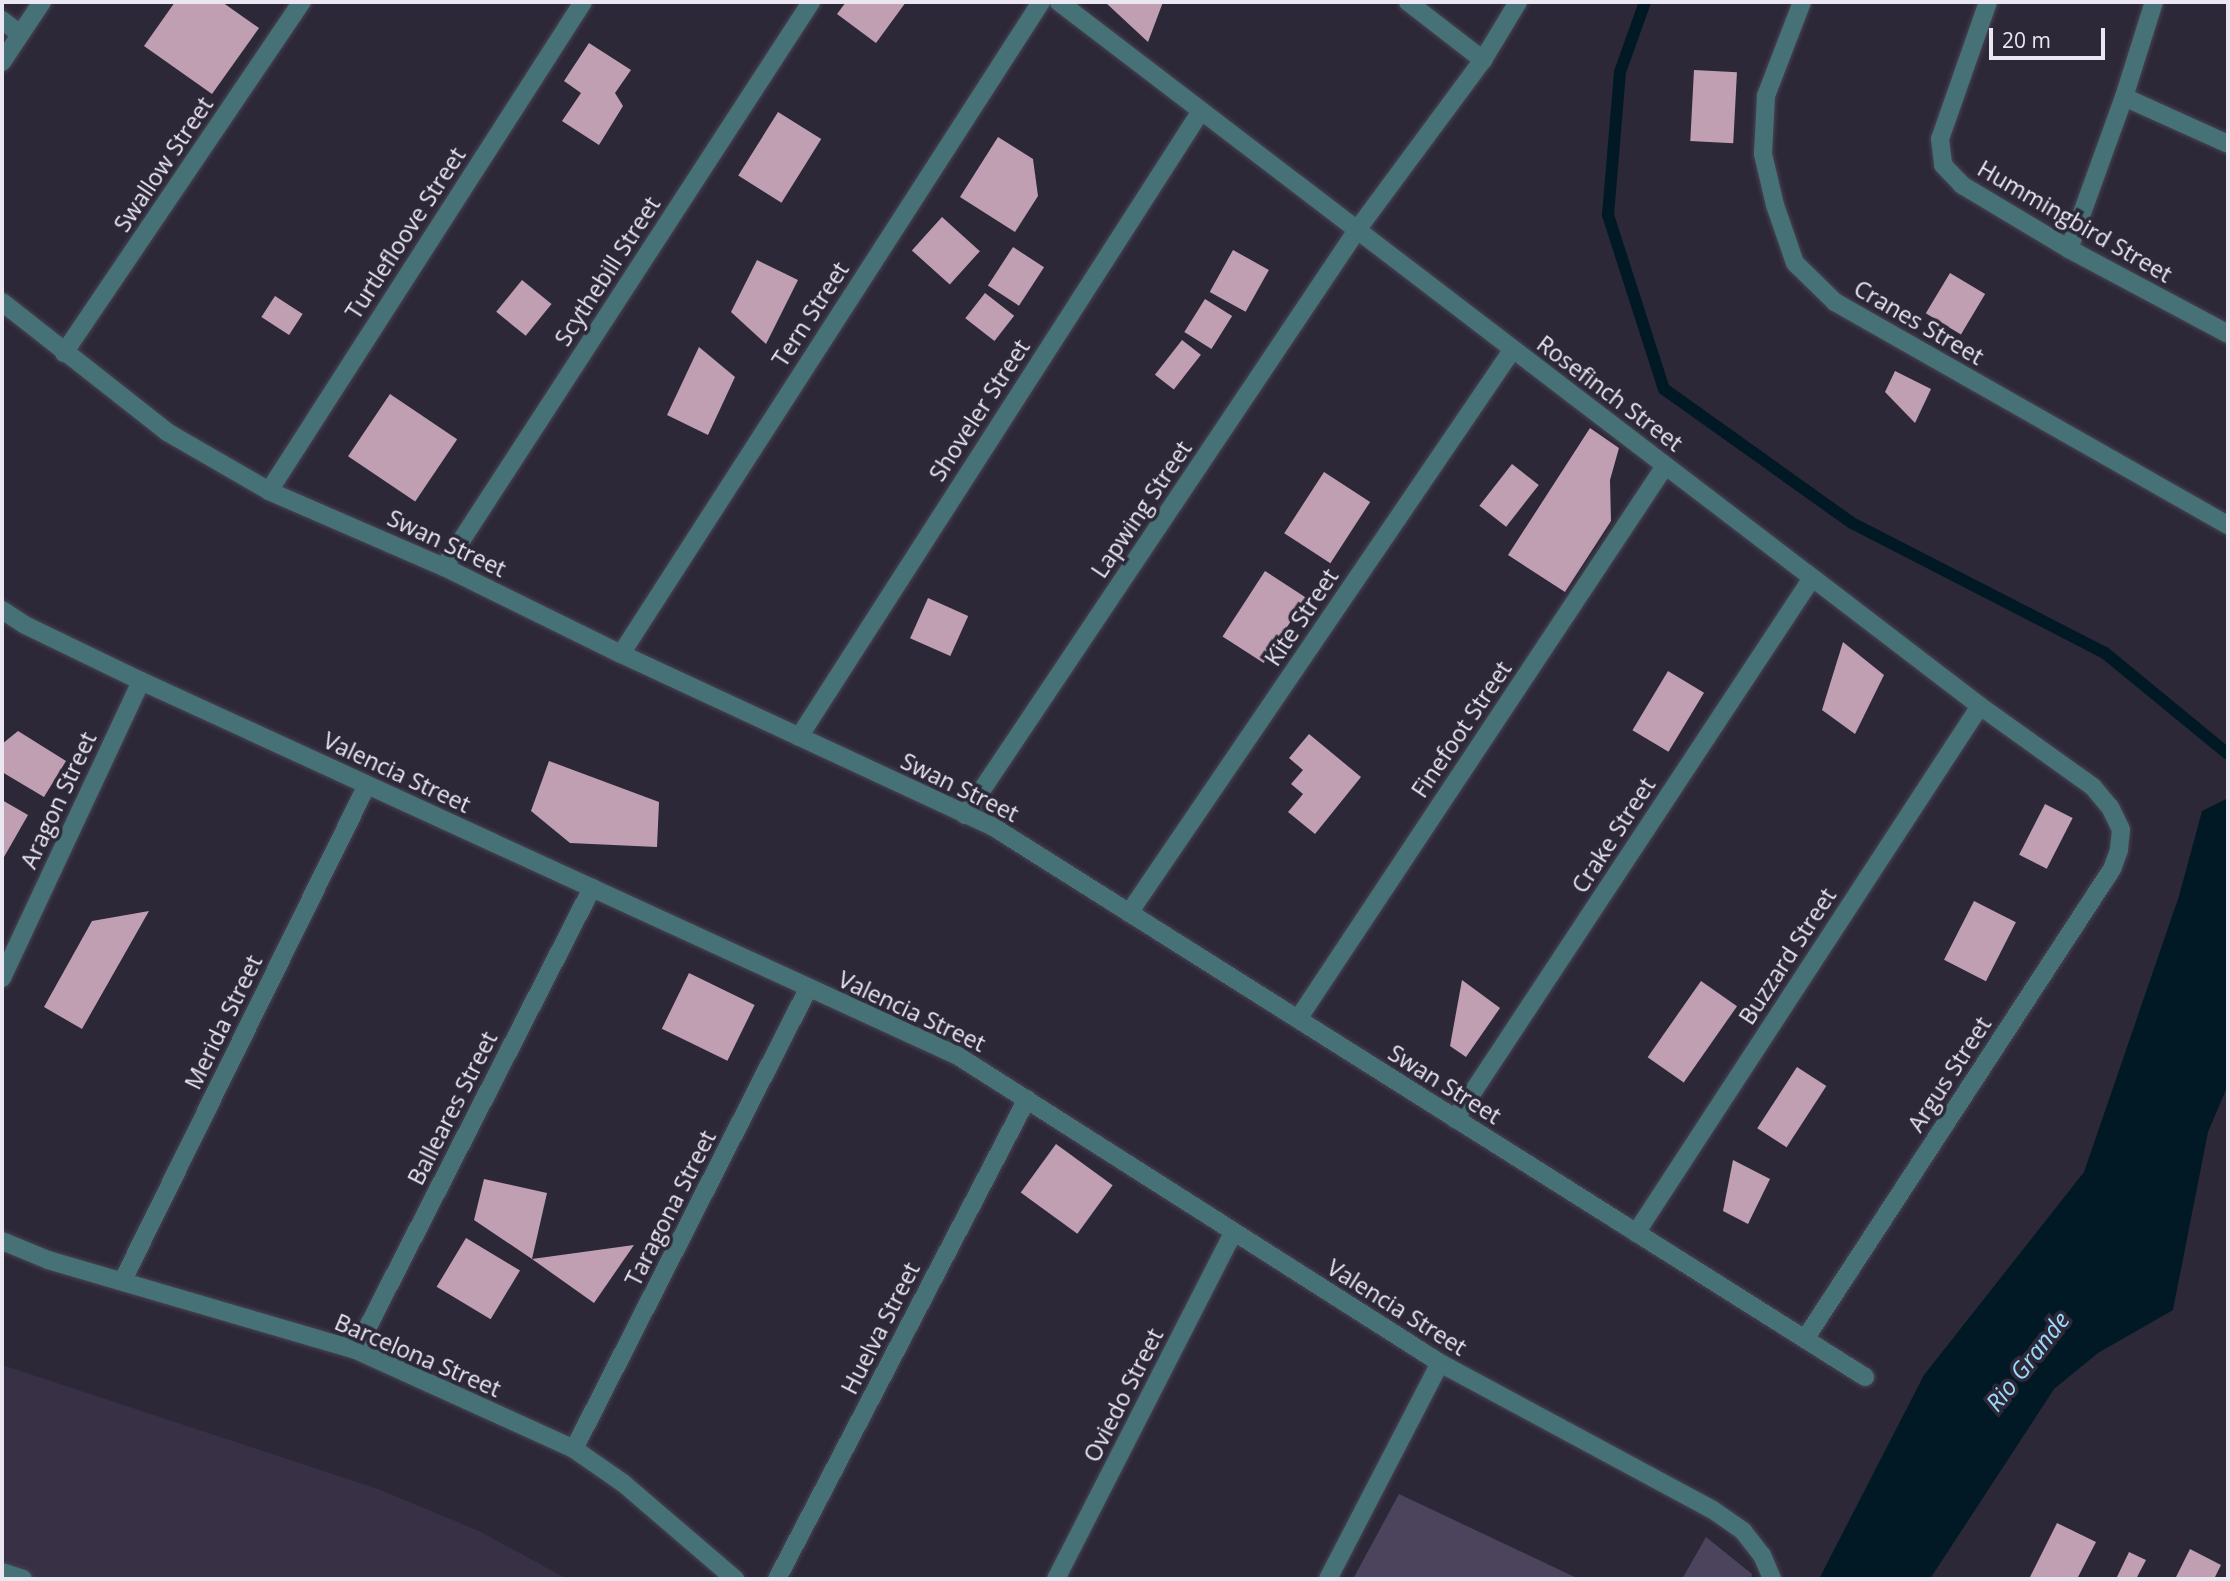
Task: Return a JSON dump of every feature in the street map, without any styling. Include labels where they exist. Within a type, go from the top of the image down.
[{"type":"street","points":[[2,62],[42,2]]},
{"type":"street","name":"Swallow Street","points":[[64,353],[302,2]]},
{"type":"street","name":"Turtlefloove Street","points":[[269,491],[583,2]]},
{"type":"street","name":"Scythebill Street","points":[[444,567],[811,2]]},
{"type":"street","name":"Tern Street","points":[[621,654],[1041,2]]},
{"type":"street","name":"Rosefinch Street","points":[[1059,2],[1980,706],[2093,787],[2110,807],[2121,830]]},
{"type":"street","points":[[1408,2],[1483,60]]},
{"type":"street","name":"Lapwing Street","points":[[965,815],[1357,230],[1483,60],[1518,2]]},
{"type":"street","name":"Cranes Street","points":[[1802,2],[1766,96],[1763,154],[1775,205],[1795,262],[1835,302],[2228,525]]},
{"type":"street","name":"Hummingbird Street","points":[[1988,2],[1940,139],[1943,165],[1962,185],[2069,249],[2228,334]]},
{"type":"street","points":[[2069,249],[2124,97],[2154,2]]},
{"type":"street","points":[[2,20],[20,34]]},
{"type":"street","points":[[2124,97],[2228,144]]},
{"type":"street","name":"Shoveler Street","points":[[799,737],[1201,111]]},
{"type":"street","name":"Swan Street","points":[[2,302],[167,432],[269,491],[444,567],[621,654],[995,828],[1865,1377]]},
{"type":"street","name":"Kite Street","points":[[1129,913],[1513,349]]},
{"type":"street","name":"Finefoot Street","points":[[1298,1019],[1665,466]]},
{"type":"street","name":"Crake Street","points":[[1455,1119],[1812,578]]},
{"type":"street","name":"Valencia Street","points":[[2,610],[25,625],[141,681],[958,1056],[1440,1363],[1713,1510],[1749,1539],[1762,1555],[1772,1579]]},
{"type":"street","name":"Aragon Street","points":[[2,978],[141,681]]},
{"type":"street","name":"Buzzard Street","points":[[1636,1233],[1980,706]]},
{"type":"street","name":"Merida Street","points":[[123,1280],[367,785]]},
{"type":"street","name":"Argus Street","points":[[1805,1339],[2112,869],[2119,850],[2121,830]]},
{"type":"street","name":"Balleares Street","points":[[356,1350],[592,888]]},
{"type":"street","name":"Taragona Street","points":[[574,1449],[808,989]]},
{"type":"street","name":"Huelva Street","points":[[777,1579],[1027,1099]]},
{"type":"street","name":"Oviedo Street","points":[[1056,1579],[1233,1233]]},
{"type":"street","name":"Barcelona Street","points":[[2,1241],[48,1260],[356,1350],[574,1449],[623,1483],[735,1579]]},
{"type":"street","points":[[1328,1579],[1440,1363]]},
{"type":"street","points":[[2,1572],[23,1579]]},
{"type":"shaded area","points":[[2,1365],[378,1489],[479,1531],[567,1579],[2,1579]]},
{"type":"shaded area","points":[[1399,1494],[1579,1579],[1353,1579]]},
{"type":"shaded area","points":[[1706,1537],[1752,1574],[1751,1579],[1682,1579]]},
{"type":"water","name":"Rio Grande","points":[[2228,798],[2228,1085],[2208,1132],[2173,1310],[2098,1353],[2054,1389],[1930,1579],[1819,1579],[1924,1375],[2084,1172],[2179,896],[2202,811]]},
{"type":"building","points":[[175,2],[222,2],[259,28],[212,94],[144,46]]},
{"type":"building","points":[[846,2],[906,2],[876,43],[837,14]]},
{"type":"building","points":[[1105,2],[1163,2],[1148,42]]},
{"type":"building","points":[[589,43],[631,70],[615,93],[623,106],[599,145],[562,121],[581,93],[564,81]]},
{"type":"building","points":[[1694,70],[1737,72],[1733,143],[1690,141]]},
{"type":"building","points":[[778,112],[821,139],[782,203],[738,176]]},
{"type":"building","points":[[998,137],[1033,159],[1038,196],[1015,232],[960,197]]},
{"type":"building","points":[[942,217],[980,251],[950,285],[912,250]]},
{"type":"building","points":[[1013,247],[1044,267],[1019,306],[988,286]]},
{"type":"building","points":[[1233,250],[1269,270],[1246,312],[1210,292]]},
{"type":"building","points":[[757,260],[798,280],[766,344],[731,312]]},
{"type":"building","points":[[1950,273],[1985,294],[1961,334],[1926,313]]},
{"type":"building","points":[[522,280],[552,304],[526,336],[496,312]]},
{"type":"building","points":[[985,293],[1014,316],[994,341],[965,318]]},
{"type":"building","points":[[275,296],[303,314],[289,335],[261,317]]},
{"type":"building","points":[[1205,299],[1232,316],[1211,349],[1184,332]]},
{"type":"building","points":[[1182,340],[1201,355],[1174,389],[1155,375]]},
{"type":"building","points":[[699,347],[735,377],[708,435],[667,415]]},
{"type":"building","points":[[1895,371],[1931,389],[1915,423],[1885,392]]},
{"type":"building","points":[[390,394],[457,439],[415,501],[348,456]]},
{"type":"building","points":[[1590,428],[1619,448],[1610,480],[1611,521],[1565,592],[1508,555]]},
{"type":"building","points":[[1512,464],[1539,485],[1506,527],[1479,506]]},
{"type":"building","points":[[1324,472],[1370,502],[1330,563],[1284,533]]},
{"type":"building","points":[[1265,571],[1306,598],[1264,663],[1223,636]]},
{"type":"building","points":[[928,598],[968,616],[950,656],[910,638]]},
{"type":"building","points":[[1843,642],[1884,675],[1855,734],[1822,710]]},
{"type":"building","points":[[1668,671],[1704,693],[1668,752],[1632,730]]},
{"type":"building","points":[[18,731],[66,761],[44,797],[2,772],[2,744]]},
{"type":"building","points":[[1309,734],[1361,777],[1315,834],[1288,812],[1303,794],[1291,784],[1303,770],[1289,758]]},
{"type":"building","points":[[549,761],[659,802],[657,847],[570,843],[531,811]]},
{"type":"building","points":[[2,800],[28,815],[4,857],[2,856]]},
{"type":"building","points":[[2045,804],[2073,818],[2047,869],[2019,855]]},
{"type":"building","points":[[1974,901],[2016,922],[1986,981],[1944,960]]},
{"type":"building","points":[[149,911],[82,1029],[44,1007],[92,921]]},
{"type":"building","points":[[689,973],[755,1005],[727,1061],[662,1029]]},
{"type":"building","points":[[1462,980],[1500,1008],[1466,1057],[1450,1046]]},
{"type":"building","points":[[1701,981],[1737,1006],[1684,1082],[1648,1057]]},
{"type":"building","points":[[1797,1067],[1826,1086],[1787,1147],[1757,1128]]},
{"type":"building","points":[[1056,1144],[1113,1185],[1077,1234],[1021,1193]]},
{"type":"building","points":[[1733,1160],[1770,1179],[1748,1224],[1723,1211]]},
{"type":"building","points":[[484,1179],[547,1193],[532,1259],[474,1220]]},
{"type":"building","points":[[466,1238],[520,1270],[491,1319],[437,1287]]},
{"type":"building","points":[[634,1245],[594,1303],[532,1259]]},
{"type":"building","points":[[2057,1523],[2096,1542],[2077,1579],[2029,1579]]},
{"type":"building","points":[[2190,1549],[2221,1565],[2214,1579],[2175,1579]]},
{"type":"building","points":[[2129,1552],[2146,1560],[2136,1579],[2116,1579]]},
{"type":"waterway","points":[[1645,2],[1620,72],[1608,215],[1664,389],[1852,523],[2105,653],[2228,754]]}]
